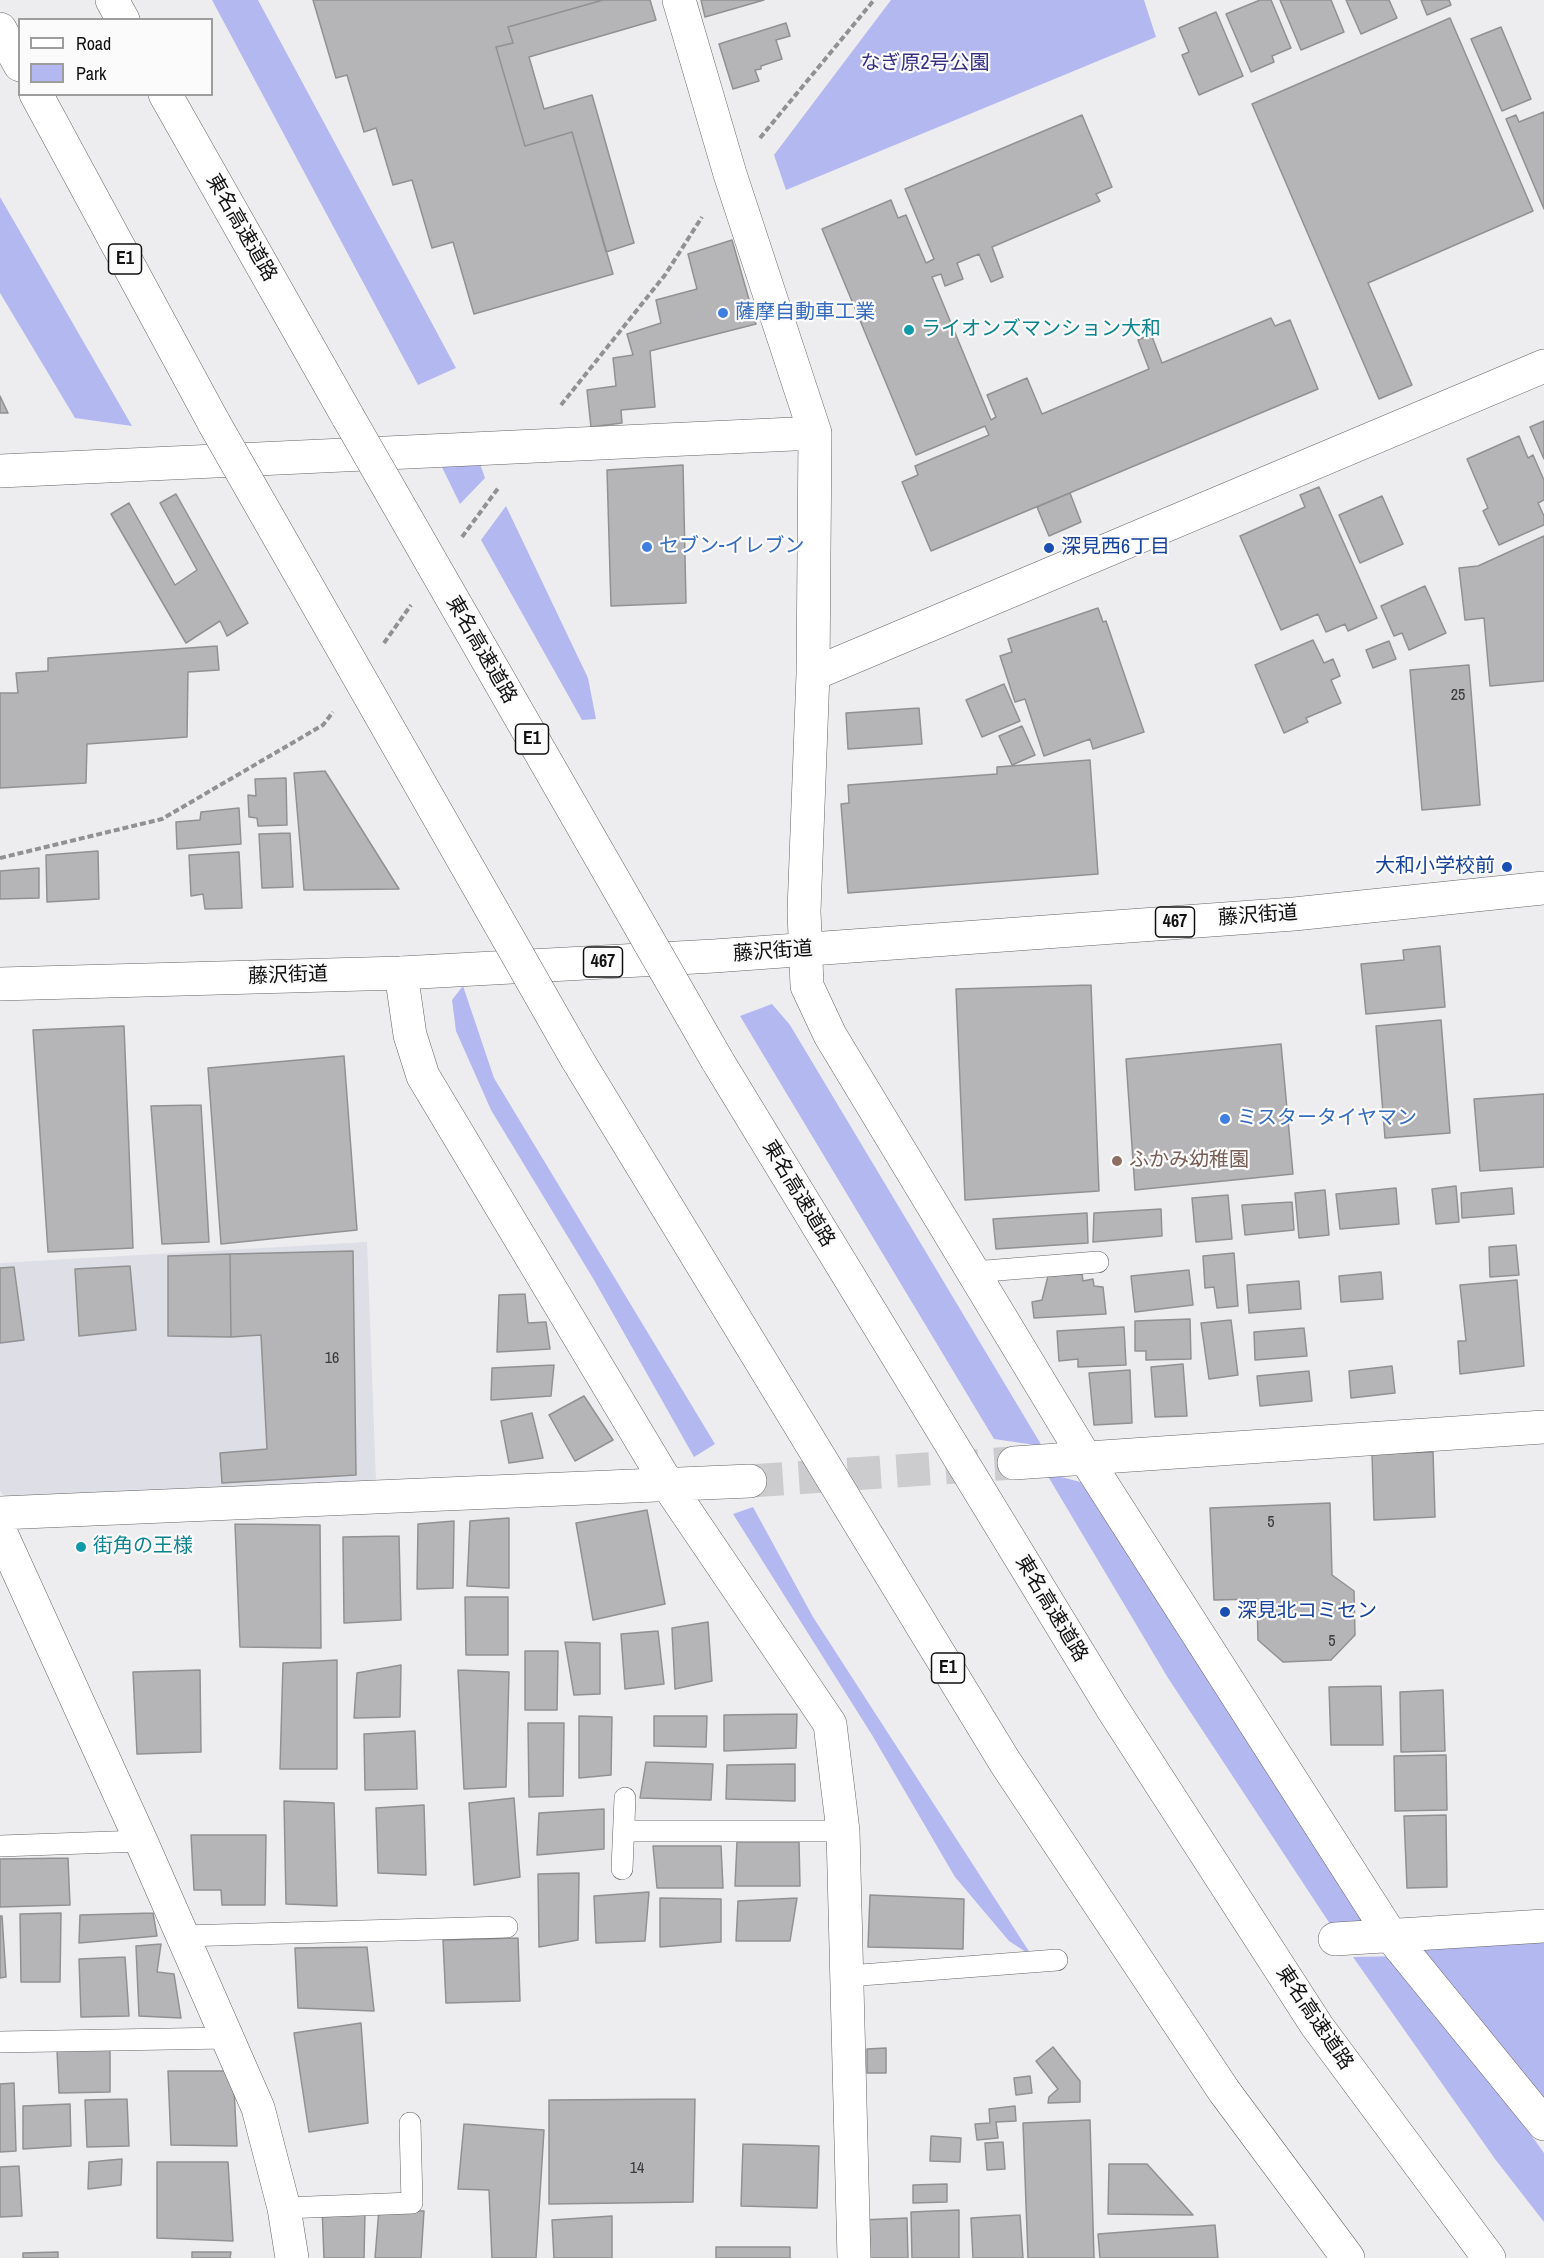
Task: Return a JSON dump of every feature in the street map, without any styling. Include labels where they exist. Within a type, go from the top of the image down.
[{"type":"main road","points":[[112,0],[122,18]]},
{"type":"main road","points":[[679,0],[730,174],[814,433],[813,674],[804,911],[807,986],[830,1035],[1086,1459],[1391,1936],[1544,2124]]},
{"type":"main road","points":[[0,29],[18,61]]},
{"type":"main road","name":"E1","points":[[37,96],[214,423],[577,1059],[1005,1762],[1224,2091],[1348,2258]]},
{"type":"main road","name":"東名高速道路","points":[[166,96],[717,1060],[1112,1708],[1317,2026],[1489,2258]]},
{"type":"main road","points":[[813,674],[1544,366]]},
{"type":"main road","points":[[0,471],[814,433]]},
{"type":"main road","name":"藤沢街道","points":[[0,984],[401,973],[805,950],[1294,914],[1544,888]]},
{"type":"main road","points":[[401,973],[410,1035],[423,1076],[668,1485],[830,1724],[843,1832],[854,2258]]},
{"type":"main road","points":[[1014,1463],[1544,1427]]},
{"type":"main road","points":[[0,1513],[750,1481]]},
{"type":"main road","points":[[0,1531],[141,1841],[225,2038],[258,2108],[284,2208],[292,2258]]},
{"type":"main road","points":[[1335,1939],[1544,1926]]},
{"type":"lane","points":[[973,1272],[1098,1262]]},
{"type":"lane","points":[[622,1869],[625,1798]]},
{"type":"lane","points":[[624,1831],[843,1832]]},
{"type":"lane","points":[[0,1846],[141,1841]]},
{"type":"lane","points":[[182,1936],[507,1927]]},
{"type":"lane","points":[[848,1976],[1057,1960]]},
{"type":"lane","points":[[0,2042],[225,2038]]},
{"type":"lane","points":[[284,2208],[412,2203],[410,2123]]},
{"type":"shaded area","points":[[367,1242],[376,1482],[6,1498],[0,1491],[0,1263]]},
{"type":"green space","points":[[212,0],[258,0],[456,368],[418,385]]},
{"type":"green space","name":"なぎ原2号公園","points":[[891,0],[1144,0],[1156,37],[786,190],[774,155]]},
{"type":"green space","points":[[0,197],[132,426],[75,418],[0,293]]},
{"type":"green space","points":[[436,455],[478,458],[485,478],[460,504]]},
{"type":"green space","points":[[506,506],[588,678],[596,719],[582,720],[481,540]]},
{"type":"green space","points":[[463,986],[494,1078],[715,1444],[694,1457],[594,1280],[491,1110],[456,1031],[452,1000]]},
{"type":"green space","points":[[772,1004],[790,1025],[1042,1446],[994,1439],[740,1016]]},
{"type":"green space","points":[[1046,1473],[1088,1484],[1373,1922],[1334,1930],[1168,1678]]},
{"type":"green space","points":[[753,1507],[813,1617],[1032,1956],[1009,1941],[955,1877],[872,1735],[733,1514]]},
{"type":"green space","points":[[1391,1936],[1544,1940],[1544,2097],[1542,2101]]},
{"type":"green space","points":[[1403,1956],[1544,2153],[1544,2222],[1495,2159],[1353,1957]]},
{"type":"building","points":[[313,0],[603,0],[508,27],[513,43],[496,47],[525,146],[572,132],[613,274],[474,314],[453,242],[432,248],[412,180],[393,185],[376,128],[364,132],[347,75],[336,78]]},
{"type":"building","points":[[603,0],[650,0],[656,20],[529,57],[544,109],[592,95],[634,243],[606,252],[572,132],[525,146],[496,47],[513,43],[508,27]]},
{"type":"building","points":[[701,0],[764,0],[705,17]]},
{"type":"building","points":[[1260,0],[1271,0],[1291,48],[1272,56],[1274,62],[1251,72],[1226,14]]},
{"type":"building","points":[[1280,0],[1331,0],[1344,32],[1301,50]]},
{"type":"building","points":[[1346,0],[1389,0],[1397,18],[1361,34]]},
{"type":"building","points":[[1421,0],[1449,0],[1451,5],[1427,15]]},
{"type":"building","points":[[1216,12],[1243,76],[1199,95],[1182,55],[1189,52],[1179,28]]},
{"type":"building","points":[[1450,18],[1533,211],[1368,283],[1412,385],[1379,399],[1252,104]]},
{"type":"building","points":[[786,23],[790,36],[776,40],[782,59],[755,70],[759,81],[733,89],[719,44]]},
{"type":"building","points":[[1501,27],[1531,99],[1502,111],[1471,39]]},
{"type":"building","points":[[1544,112],[1544,209],[1506,119],[1516,115],[1519,122]]},
{"type":"building","name":"ライオンズマンション大和","points":[[1082,115],[1112,187],[1096,194],[1100,201],[992,247],[1003,277],[991,282],[979,254],[957,263],[963,279],[945,286],[941,274],[932,277],[991,420],[996,417],[987,395],[1027,378],[1042,414],[1149,369],[1138,340],[1151,334],[1162,363],[1271,318],[1275,326],[1290,320],[1318,389],[931,551],[902,482],[918,475],[915,466],[989,435],[985,426],[916,455],[822,229],[891,200],[898,218],[906,215],[926,263],[934,259],[905,189]]},
{"type":"building","points":[[732,240],[756,324],[650,351],[655,407],[621,410],[622,423],[591,427],[587,390],[616,386],[613,358],[633,355],[627,334],[661,323],[656,300],[697,289],[688,254]]},
{"type":"building","points":[[0,396],[8,413],[0,413]]},
{"type":"building","points":[[1544,421],[1544,459],[1530,427]]},
{"type":"building","points":[[1519,436],[1528,458],[1533,455],[1544,480],[1544,500],[1538,503],[1544,516],[1544,525],[1499,545],[1483,511],[1488,508],[1467,459]]},
{"type":"building","points":[[683,465],[686,603],[611,606],[607,470]]},
{"type":"building","points":[[1319,487],[1377,618],[1348,631],[1345,624],[1326,632],[1318,614],[1281,630],[1240,536],[1305,507],[1300,495]]},
{"type":"building","points":[[1070,493],[1081,522],[1049,536],[1037,507]]},
{"type":"building","points":[[176,494],[248,623],[227,636],[220,621],[186,643],[111,514],[129,503],[175,585],[197,570],[160,503]]},
{"type":"building","points":[[1382,496],[1403,544],[1360,563],[1339,515]]},
{"type":"building","points":[[1544,536],[1544,681],[1490,686],[1484,618],[1465,620],[1459,568],[1478,566]]},
{"type":"building","points":[[1425,586],[1446,633],[1409,650],[1402,633],[1394,636],[1381,606]]},
{"type":"building","points":[[1098,608],[1103,622],[1106,621],[1144,732],[1093,749],[1090,739],[1044,756],[1025,699],[1015,702],[1000,656],[1012,652],[1008,639]]},
{"type":"building","points":[[1313,640],[1324,663],[1333,659],[1340,676],[1331,680],[1341,703],[1306,718],[1308,722],[1284,733],[1255,665]]},
{"type":"building","points":[[1389,641],[1396,659],[1373,668],[1366,650]]},
{"type":"building","points":[[217,646],[219,670],[188,672],[187,737],[87,744],[86,783],[0,788],[0,693],[18,693],[16,673],[48,671],[48,658]]},
{"type":"building","points":[[1469,665],[1480,805],[1422,810],[1410,670]]},
{"type":"building","points":[[1004,684],[1020,721],[982,737],[966,700]]},
{"type":"building","points":[[919,708],[922,744],[848,749],[846,713]]},
{"type":"building","points":[[1022,726],[1035,755],[1012,765],[999,736]]},
{"type":"building","points":[[1090,760],[1098,874],[848,893],[841,804],[849,803],[848,785],[997,774],[997,767]]},
{"type":"building","points":[[325,771],[399,889],[304,890],[294,773]]},
{"type":"building","points":[[286,778],[287,825],[258,826],[257,818],[249,817],[248,795],[256,796],[255,779]]},
{"type":"building","points":[[239,808],[241,844],[177,849],[176,822],[200,820],[201,812]]},
{"type":"building","points":[[290,833],[293,887],[262,888],[259,834]]},
{"type":"building","points":[[98,851],[99,899],[47,902],[46,855]]},
{"type":"building","points":[[239,852],[242,908],[205,909],[203,894],[191,896],[189,855]]},
{"type":"building","points":[[39,868],[39,898],[0,899],[0,871]]},
{"type":"building","points":[[1440,946],[1445,1007],[1366,1014],[1361,964],[1404,960],[1403,950]]},
{"type":"building","points":[[1091,985],[1099,1191],[965,1200],[956,989]]},
{"type":"building","points":[[1441,1020],[1450,1133],[1385,1138],[1376,1026]]},
{"type":"building","points":[[124,1026],[133,1248],[48,1252],[33,1030]]},
{"type":"building","points":[[1281,1044],[1293,1174],[1135,1190],[1126,1059]]},
{"type":"building","points":[[344,1056],[357,1230],[221,1244],[208,1068]]},
{"type":"building","points":[[1544,1094],[1544,1167],[1480,1171],[1474,1099]]},
{"type":"building","points":[[201,1105],[209,1242],[162,1244],[151,1106]]},
{"type":"building","points":[[1456,1186],[1459,1222],[1436,1224],[1432,1189]]},
{"type":"building","points":[[1396,1188],[1399,1224],[1340,1229],[1336,1194]]},
{"type":"building","points":[[1512,1188],[1514,1214],[1462,1218],[1461,1193]]},
{"type":"building","points":[[1325,1190],[1329,1235],[1299,1238],[1295,1193]]},
{"type":"building","points":[[1228,1195],[1232,1239],[1196,1242],[1192,1198]]},
{"type":"building","points":[[1292,1202],[1294,1230],[1245,1235],[1242,1205]]},
{"type":"building","points":[[1161,1209],[1162,1236],[1093,1242],[1094,1213]]},
{"type":"building","points":[[1087,1213],[1088,1243],[996,1249],[993,1219]]},
{"type":"building","points":[[1516,1245],[1519,1275],[1490,1277],[1489,1247]]},
{"type":"building","points":[[353,1251],[356,1475],[222,1483],[220,1453],[267,1449],[261,1335],[231,1337],[230,1254]]},
{"type":"building","points":[[1234,1253],[1238,1306],[1217,1308],[1214,1287],[1205,1288],[1203,1256]]},
{"type":"building","points":[[230,1254],[231,1337],[168,1336],[168,1256]]},
{"type":"building","points":[[130,1266],[136,1330],[79,1336],[75,1269]]},
{"type":"building","points":[[14,1267],[24,1340],[0,1343],[0,1268]]},
{"type":"building","points":[[1189,1270],[1193,1305],[1135,1312],[1131,1276]]},
{"type":"building","points":[[1381,1272],[1383,1299],[1341,1302],[1339,1276]]},
{"type":"building","points":[[1082,1274],[1083,1281],[1093,1279],[1094,1286],[1103,1287],[1106,1314],[1034,1318],[1032,1302],[1042,1300],[1048,1276]]},
{"type":"building","points":[[1517,1280],[1524,1366],[1460,1374],[1458,1341],[1466,1341],[1460,1285]]},
{"type":"building","points":[[1299,1281],[1301,1309],[1249,1313],[1247,1285]]},
{"type":"building","points":[[525,1294],[528,1323],[546,1322],[550,1349],[497,1352],[499,1295]]},
{"type":"building","points":[[1190,1319],[1191,1359],[1146,1360],[1146,1351],[1135,1351],[1135,1321]]},
{"type":"building","points":[[1231,1320],[1238,1375],[1209,1379],[1201,1323]]},
{"type":"building","points":[[1124,1327],[1126,1365],[1078,1367],[1078,1359],[1059,1361],[1057,1331]]},
{"type":"building","points":[[1304,1328],[1307,1356],[1255,1360],[1254,1332]]},
{"type":"building","points":[[1183,1364],[1187,1416],[1155,1417],[1151,1367]]},
{"type":"building","points":[[554,1365],[551,1396],[491,1400],[492,1368]]},
{"type":"building","points":[[1392,1366],[1395,1393],[1351,1398],[1349,1371]]},
{"type":"building","points":[[1130,1370],[1132,1423],[1094,1425],[1089,1373]]},
{"type":"building","points":[[1309,1371],[1312,1401],[1260,1406],[1257,1376]]},
{"type":"building","points":[[584,1396],[613,1440],[575,1461],[549,1415]]},
{"type":"building","points":[[532,1413],[543,1458],[509,1463],[501,1421]]},
{"type":"building","points":[[1433,1452],[1435,1517],[1374,1520],[1372,1454]]},
{"type":"building","points":[[1330,1503],[1332,1575],[1354,1591],[1355,1635],[1331,1660],[1283,1662],[1258,1640],[1257,1599],[1214,1600],[1210,1508]]},
{"type":"building","points":[[647,1510],[665,1604],[593,1620],[576,1523]]},
{"type":"building","points":[[509,1518],[509,1588],[467,1586],[470,1521]]},
{"type":"building","points":[[454,1521],[453,1588],[417,1589],[418,1524]]},
{"type":"building","points":[[235,1524],[320,1525],[321,1648],[240,1647]]},
{"type":"building","points":[[399,1536],[401,1620],[344,1623],[343,1537]]},
{"type":"building","points":[[465,1597],[508,1597],[508,1655],[466,1655]]},
{"type":"building","points":[[708,1622],[712,1681],[675,1689],[672,1628]]},
{"type":"building","points":[[658,1631],[664,1684],[625,1689],[621,1634]]},
{"type":"building","points":[[565,1642],[600,1643],[600,1694],[574,1695]]},
{"type":"building","points":[[525,1651],[558,1651],[557,1710],[525,1710]]},
{"type":"building","points":[[337,1660],[337,1769],[280,1769],[283,1663]]},
{"type":"building","points":[[401,1665],[400,1717],[354,1718],[357,1673]]},
{"type":"building","points":[[200,1670],[201,1752],[137,1754],[133,1672]]},
{"type":"building","points":[[458,1670],[509,1672],[506,1787],[464,1789]]},
{"type":"building","points":[[1381,1686],[1383,1745],[1331,1745],[1329,1687]]},
{"type":"building","points":[[1443,1690],[1445,1751],[1401,1752],[1400,1692]]},
{"type":"building","points":[[797,1714],[796,1748],[724,1751],[724,1715]]},
{"type":"building","points":[[579,1716],[612,1717],[611,1775],[579,1778]]},
{"type":"building","points":[[654,1716],[707,1716],[706,1747],[654,1746]]},
{"type":"building","points":[[528,1723],[564,1723],[563,1796],[529,1797]]},
{"type":"building","points":[[415,1731],[417,1789],[365,1790],[364,1734]]},
{"type":"building","points":[[1446,1755],[1447,1810],[1395,1811],[1394,1756]]},
{"type":"building","points":[[646,1762],[713,1764],[711,1800],[640,1798]]},
{"type":"building","points":[[795,1764],[795,1801],[726,1799],[727,1765]]},
{"type":"building","points":[[514,1798],[520,1877],[474,1885],[469,1803]]},
{"type":"building","points":[[284,1801],[334,1803],[337,1906],[286,1904]]},
{"type":"building","points":[[424,1805],[426,1875],[378,1873],[376,1808]]},
{"type":"building","points":[[604,1809],[604,1849],[537,1855],[539,1813]]},
{"type":"building","points":[[1446,1815],[1447,1887],[1407,1888],[1404,1816]]},
{"type":"building","points":[[191,1835],[266,1835],[265,1905],[222,1905],[221,1890],[194,1890]]},
{"type":"building","points":[[737,1842],[799,1842],[800,1886],[735,1886]]},
{"type":"building","points":[[653,1846],[721,1846],[723,1888],[657,1888]]},
{"type":"building","points":[[68,1858],[70,1905],[0,1907],[0,1859]]},
{"type":"building","points":[[579,1873],[578,1940],[539,1947],[538,1874]]},
{"type":"building","points":[[649,1892],[645,1941],[596,1943],[594,1896]]},
{"type":"building","points":[[870,1895],[964,1899],[963,1949],[868,1947]]},
{"type":"building","points":[[660,1898],[721,1899],[721,1942],[660,1947]]},
{"type":"building","points":[[797,1898],[790,1941],[736,1941],[738,1901]]},
{"type":"building","points":[[61,1913],[60,1982],[21,1982],[20,1914]]},
{"type":"building","points":[[153,1913],[157,1936],[79,1943],[80,1915]]},
{"type":"building","points":[[0,1916],[2,1916],[6,1977],[0,1978]]},
{"type":"building","points":[[518,1938],[520,2001],[446,2003],[443,1940]]},
{"type":"building","points":[[161,1944],[157,1972],[174,1974],[181,2018],[139,2016],[136,1946]]},
{"type":"building","points":[[367,1947],[374,2011],[298,2008],[295,1948]]},
{"type":"building","points":[[125,1957],[129,2016],[81,2017],[79,1959]]},
{"type":"building","points":[[361,2023],[368,2123],[309,2132],[294,2033]]},
{"type":"building","points":[[1053,2047],[1080,2081],[1080,2102],[1048,2103],[1049,2097],[1058,2089],[1036,2061]]},
{"type":"building","points":[[886,2048],[886,2073],[867,2073],[867,2049]]},
{"type":"building","points":[[57,2050],[110,2050],[110,2092],[59,2093]]},
{"type":"building","points":[[168,2071],[233,2071],[237,2146],[171,2145]]},
{"type":"building","points":[[1030,2076],[1032,2093],[1016,2095],[1014,2078]]},
{"type":"building","points":[[14,2083],[16,2151],[0,2152],[0,2084]]},
{"type":"building","points":[[127,2099],[129,2146],[87,2147],[85,2100]]},
{"type":"building","points":[[695,2099],[693,2202],[549,2204],[549,2100]]},
{"type":"building","points":[[70,2104],[71,2146],[23,2149],[23,2106]]},
{"type":"building","points":[[1015,2106],[1016,2121],[996,2122],[998,2138],[977,2140],[975,2124],[990,2123],[989,2109]]},
{"type":"building","points":[[1090,2120],[1094,2258],[1028,2258],[1023,2123]]},
{"type":"building","points":[[464,2124],[544,2130],[536,2258],[492,2258],[489,2190],[458,2189]]},
{"type":"building","points":[[931,2136],[961,2138],[960,2162],[930,2161]]},
{"type":"building","points":[[1003,2142],[1005,2169],[987,2170],[985,2143]]},
{"type":"building","points":[[743,2144],[819,2146],[817,2208],[741,2206]]},
{"type":"building","points":[[122,2159],[121,2185],[88,2189],[89,2162]]},
{"type":"building","points":[[157,2162],[228,2162],[233,2241],[157,2238]]},
{"type":"building","points":[[1109,2164],[1147,2164],[1193,2215],[1108,2214]]},
{"type":"building","points":[[19,2166],[22,2216],[0,2217],[0,2167]]},
{"type":"building","points":[[947,2184],[947,2202],[913,2203],[913,2185]]},
{"type":"building","points":[[322,2207],[365,2211],[364,2258],[324,2258]]},
{"type":"building","points":[[379,2209],[424,2211],[421,2258],[375,2258]]},
{"type":"building","points":[[959,2210],[959,2258],[912,2258],[911,2212]]},
{"type":"building","points":[[1020,2215],[1023,2258],[973,2258],[971,2218]]},
{"type":"building","points":[[612,2216],[612,2258],[554,2258],[552,2220]]},
{"type":"building","points":[[907,2218],[908,2258],[861,2258],[861,2220]]},
{"type":"building","points":[[1215,2225],[1218,2258],[1100,2258],[1098,2234]]},
{"type":"building","points":[[716,2247],[790,2247],[790,2258],[716,2258]]},
{"type":"building","points":[[58,2252],[58,2258],[23,2258],[23,2253]]},
{"type":"building","points":[[192,2252],[231,2252],[230,2258],[192,2258]]},
{"type":"tunnel","points":[[750,1481],[1014,1463]]},
{"type":"place","name":"薩摩自動車工業","points":[[723,313]]},
{"type":"place","name":"ライオンズマンション大和","points":[[909,330]]},
{"type":"place","name":"セブン-イレブン","points":[[647,547]]},
{"type":"place","name":"深見西6丁目","points":[[1049,548]]},
{"type":"place","name":"大和小学校前","points":[[1507,867]]},
{"type":"place","name":"ミスタータイヤマン","points":[[1225,1119]]},
{"type":"place","name":"ふかみ幼稚園","points":[[1117,1161]]},
{"type":"place","name":"街角の王様","points":[[81,1547]]},
{"type":"place","name":"深見北コミセン","points":[[1225,1612]]}]
